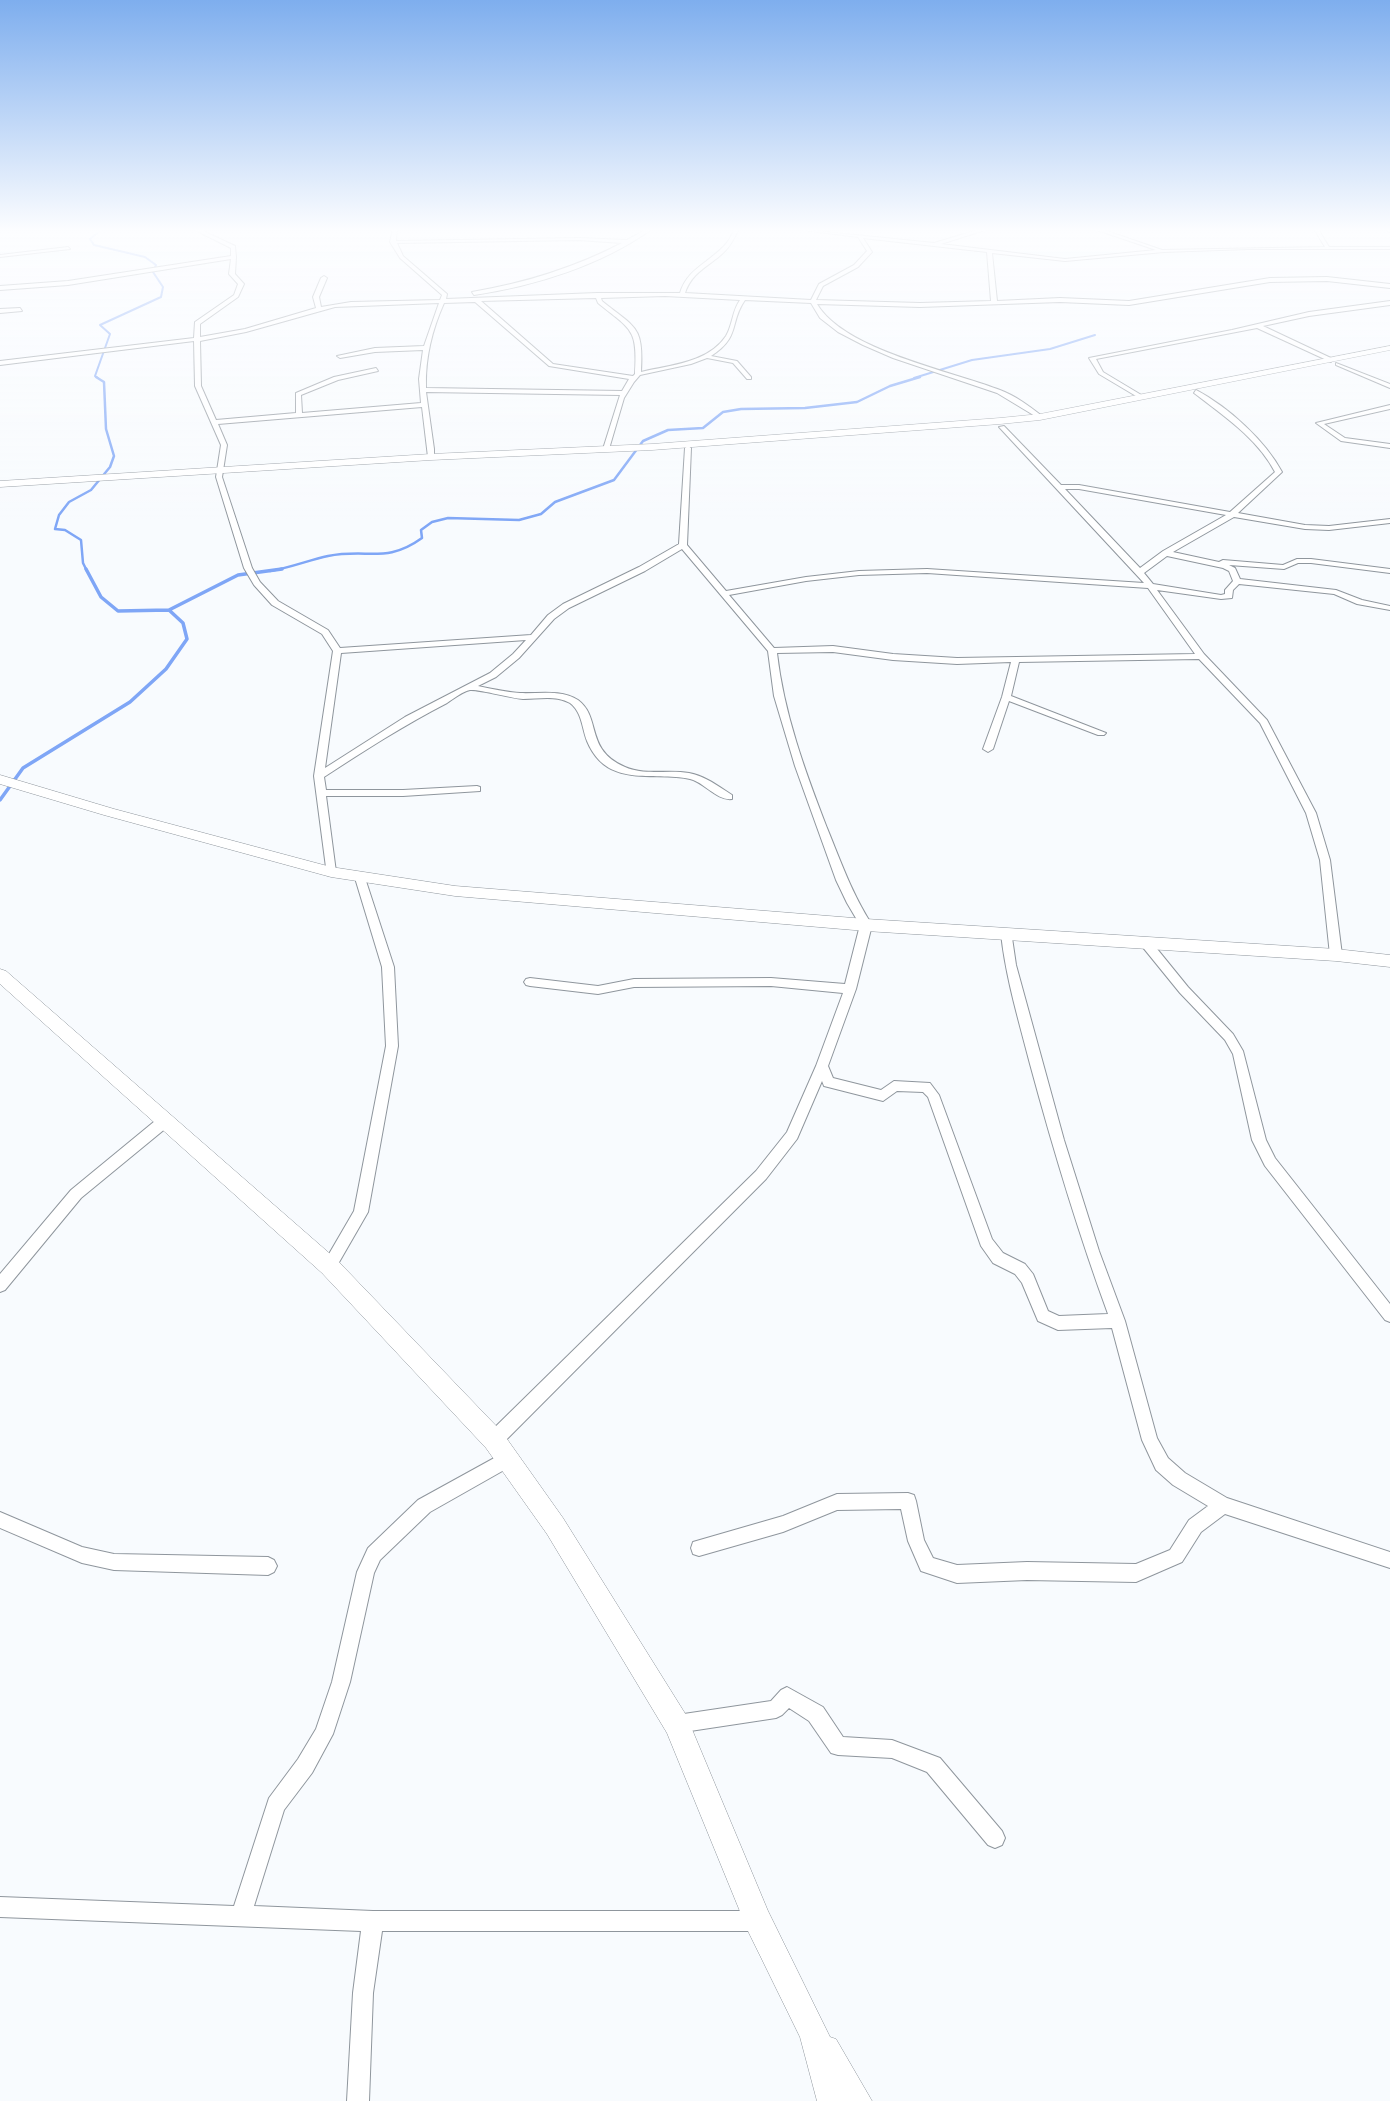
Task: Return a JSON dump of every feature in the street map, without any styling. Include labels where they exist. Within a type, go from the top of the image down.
[{"type":"main road","points":[[0,484],[67,483],[559,453],[688,448],[1040,417],[1390,350]]},
{"type":"main road","points":[[649,450],[844,435],[1002,427],[1196,392],[1250,378]]},
{"type":"main road","points":[[220,474],[431,457],[622,450]]},
{"type":"main road","points":[[0,490],[67,483]]},
{"type":"main road","points":[[0,779],[108,812],[331,872],[455,891],[866,925],[1336,955],[1390,961]]},
{"type":"main road","points":[[0,975],[329,1266],[501,1449],[555,1526],[677,1724],[758,1921],[814,2033],[856,2101]]},
{"type":"main road","points":[[814,2033],[832,2101]]},
{"type":"street","points":[[197,327],[198,386],[224,445],[220,474],[248,568],[275,603],[325,632],[337,651],[319,776],[331,872]]},
{"type":"street","points":[[0,363],[197,338],[258,327]]},
{"type":"street","points":[[431,457],[431,431],[423,390],[427,348],[433,327]]},
{"type":"street","points":[[507,327],[551,365],[635,376],[709,357],[721,347],[733,327]]},
{"type":"street","points":[[606,449],[625,393],[635,376],[640,342],[638,334],[630,327]]},
{"type":"street","points":[[835,327],[919,366],[996,391],[1040,417]]},
{"type":"street","points":[[1141,397],[1101,373],[1092,358],[1253,327]]},
{"type":"street","points":[[1260,327],[1390,386]]},
{"type":"street","points":[[340,356],[375,350],[427,348]]},
{"type":"street","points":[[709,357],[734,362],[749,378]]},
{"type":"street","points":[[299,413],[298,394],[339,376],[376,370]]},
{"type":"street","points":[[423,390],[625,393]]},
{"type":"street","points":[[1140,572],[1166,553],[1231,515],[1279,472],[1274,460],[1246,433],[1196,392]]},
{"type":"street","points":[[214,422],[299,413],[425,405]]},
{"type":"street","points":[[1390,407],[1319,423],[1343,440],[1390,446]]},
{"type":"street","points":[[1002,427],[1140,572],[1201,656],[1264,722],[1311,813],[1325,860],[1336,955]]},
{"type":"street","points":[[241,1916],[276,1805],[305,1766],[324,1734],[341,1682],[366,1572],[374,1554],[424,1506],[501,1449],[761,1175],[792,1135],[822,1066],[849,989],[866,925],[847,895],[805,782],[773,671],[772,651],[683,545],[688,448]]},
{"type":"street","points":[[1060,487],[1079,487],[1305,527],[1329,528],[1390,522]]},
{"type":"street","points":[[319,776],[408,719],[494,675],[551,617],[566,606],[642,569],[683,545]]},
{"type":"street","points":[[1166,553],[1212,562],[1284,567],[1297,561],[1311,561],[1390,571]]},
{"type":"street","points":[[1212,562],[1232,570],[1237,581]]},
{"type":"street","points":[[723,594],[806,579],[859,573],[900,572],[1148,586],[1221,597],[1229,596],[1229,590],[1237,581]]},
{"type":"street","points":[[1237,581],[1336,592],[1360,602],[1390,608]]},
{"type":"street","points":[[337,651],[533,637]]},
{"type":"street","points":[[772,651],[833,649],[893,657],[957,661],[1160,659],[1201,656]]},
{"type":"street","points":[[988,749],[1016,659]]},
{"type":"street","points":[[472,688],[520,696],[559,696],[572,700],[581,707],[593,748],[601,757],[622,769],[645,775],[693,776],[728,797]]},
{"type":"street","points":[[1006,697],[1101,733]]},
{"type":"street","points":[[320,793],[403,793],[477,789]]},
{"type":"street","points":[[329,1266],[361,1212],[392,1046],[388,967],[360,878]]},
{"type":"street","points":[[1007,934],[1010,965],[1057,1140],[1091,1251],[1118,1321],[1150,1440],[1162,1464],[1179,1479],[1223,1505],[1390,1560]]},
{"type":"street","points":[[1145,942],[1184,990],[1228,1037],[1243,1064],[1259,1140],[1270,1162],[1390,1315]]},
{"type":"street","points":[[530,982],[598,990],[634,983],[771,982],[849,989]]},
{"type":"street","points":[[822,1066],[828,1082],[883,1096],[894,1086],[926,1087],[933,1095],[986,1242],[998,1258],[1020,1269],[1028,1279],[1043,1316],[1058,1323],[1118,1321]]},
{"type":"street","points":[[0,1285],[76,1194],[166,1120]]},
{"type":"street","points":[[699,1548],[783,1524],[837,1502],[908,1501],[916,1541],[927,1566],[957,1574],[1027,1571],[1136,1573],[1176,1556],[1195,1527],[1223,1505]]},
{"type":"street","points":[[0,1520],[82,1555],[114,1562],[268,1566]]},
{"type":"street","points":[[677,1724],[776,1709],[787,1696],[816,1714],[838,1746],[892,1749],[933,1765],[995,1838]]},
{"type":"street","points":[[0,1907],[373,1921],[758,1921]]},
{"type":"street","points":[[358,2101],[363,1993],[373,1921]]},
{"type":"waterway","points":[[98,378],[95,376],[110,334],[102,327]]},
{"type":"waterway","points":[[914,378],[972,360],[1050,349],[1095,335]]},
{"type":"waterway","points":[[86,569],[81,540],[65,530],[55,529],[59,515],[69,502],[91,490],[110,467],[114,456],[106,429],[104,382],[96,377]]},
{"type":"waterway","points":[[276,570],[328,556],[398,551],[422,538],[421,530],[432,522],[448,518],[519,520],[541,514],[555,502],[614,480],[643,441],[668,430],[703,428],[723,412],[741,409],[805,408],[857,402],[890,386],[920,377]]},
{"type":"waterway","points":[[86,569],[101,597],[118,611],[169,610]]},
{"type":"waterway","points":[[276,570],[282,569]]},
{"type":"waterway","points":[[169,610],[238,575],[276,570]]},
{"type":"waterway","points":[[270,571],[276,570]]},
{"type":"waterway","points":[[0,800],[23,768],[130,702],[166,669],[187,639],[183,623],[169,610]]}]
